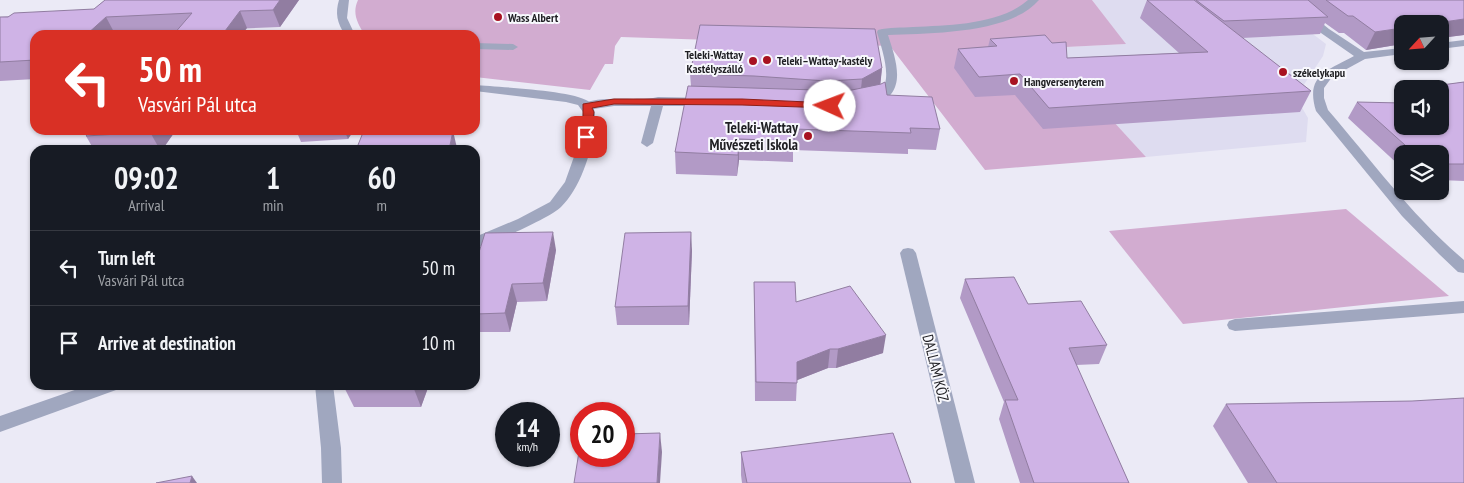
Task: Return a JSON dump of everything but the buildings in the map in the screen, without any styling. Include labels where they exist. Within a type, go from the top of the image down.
[{"type":"street","points":[[344,0],[341,10],[342,23],[347,30]]},
{"type":"street","points":[[860,105],[869,103],[882,96],[891,86],[891,61],[882,32],[964,26],[1000,19],[1021,11],[1031,5],[1034,0]]},
{"type":"street","points":[[1287,0],[1325,31],[1362,56]]},
{"type":"street","points":[[1449,45],[1464,43]]},
{"type":"street","points":[[480,46],[514,47]]},
{"type":"street","points":[[1394,52],[1362,56],[1328,76],[1318,88],[1318,98],[1322,111],[1420,225],[1464,268]]},
{"type":"street","points":[[480,89],[566,98],[582,102],[587,106],[589,112],[586,137],[572,183],[555,205],[523,222],[480,240]]},
{"type":"street","points":[[647,143],[658,101]]},
{"type":"street","points":[[587,106],[614,102],[714,102]]},
{"type":"street","name":"DALLAM KÖZ","points":[[908,253],[965,483]]},
{"type":"street","points":[[1235,325],[1464,307]]},
{"type":"street","points":[[0,424],[96,390]]},
{"type":"street","points":[[325,390],[331,448],[332,483]]},
{"type":"shaded area","points":[[358,0],[1092,0],[1126,44],[1046,48],[1146,157],[985,170],[890,46],[621,37],[615,46],[613,64],[605,64],[590,90],[480,78],[480,30],[362,30],[355,14]]},
{"type":"shaded area","points":[[1092,0],[1268,0],[1326,44],[1323,56],[1299,92],[1297,99],[1308,118],[1306,142],[1146,157],[1045,48],[1125,44]]},
{"type":"shaded area","points":[[1346,209],[1449,296],[1183,324],[1109,231]]},
{"type":"place","name":"Wass Albert","points":[[498,17]]},
{"type":"place","name":"Teleki–Wattay-kastély","points":[[767,60]]},
{"type":"place","name":"Teleki-Wattay Kastélyszálló","points":[[753,61]]},
{"type":"place","name":"székelykapu","points":[[1283,72]]},
{"type":"place","name":"Hangversenyterem","points":[[1014,81]]},
{"type":"place","name":"Teleki-Wattay Művészeti Iskola","points":[[808,136]]},
{"type":"route","points":[[586,137],[589,120],[587,106],[614,102],[742,102],[830,106]]}]
